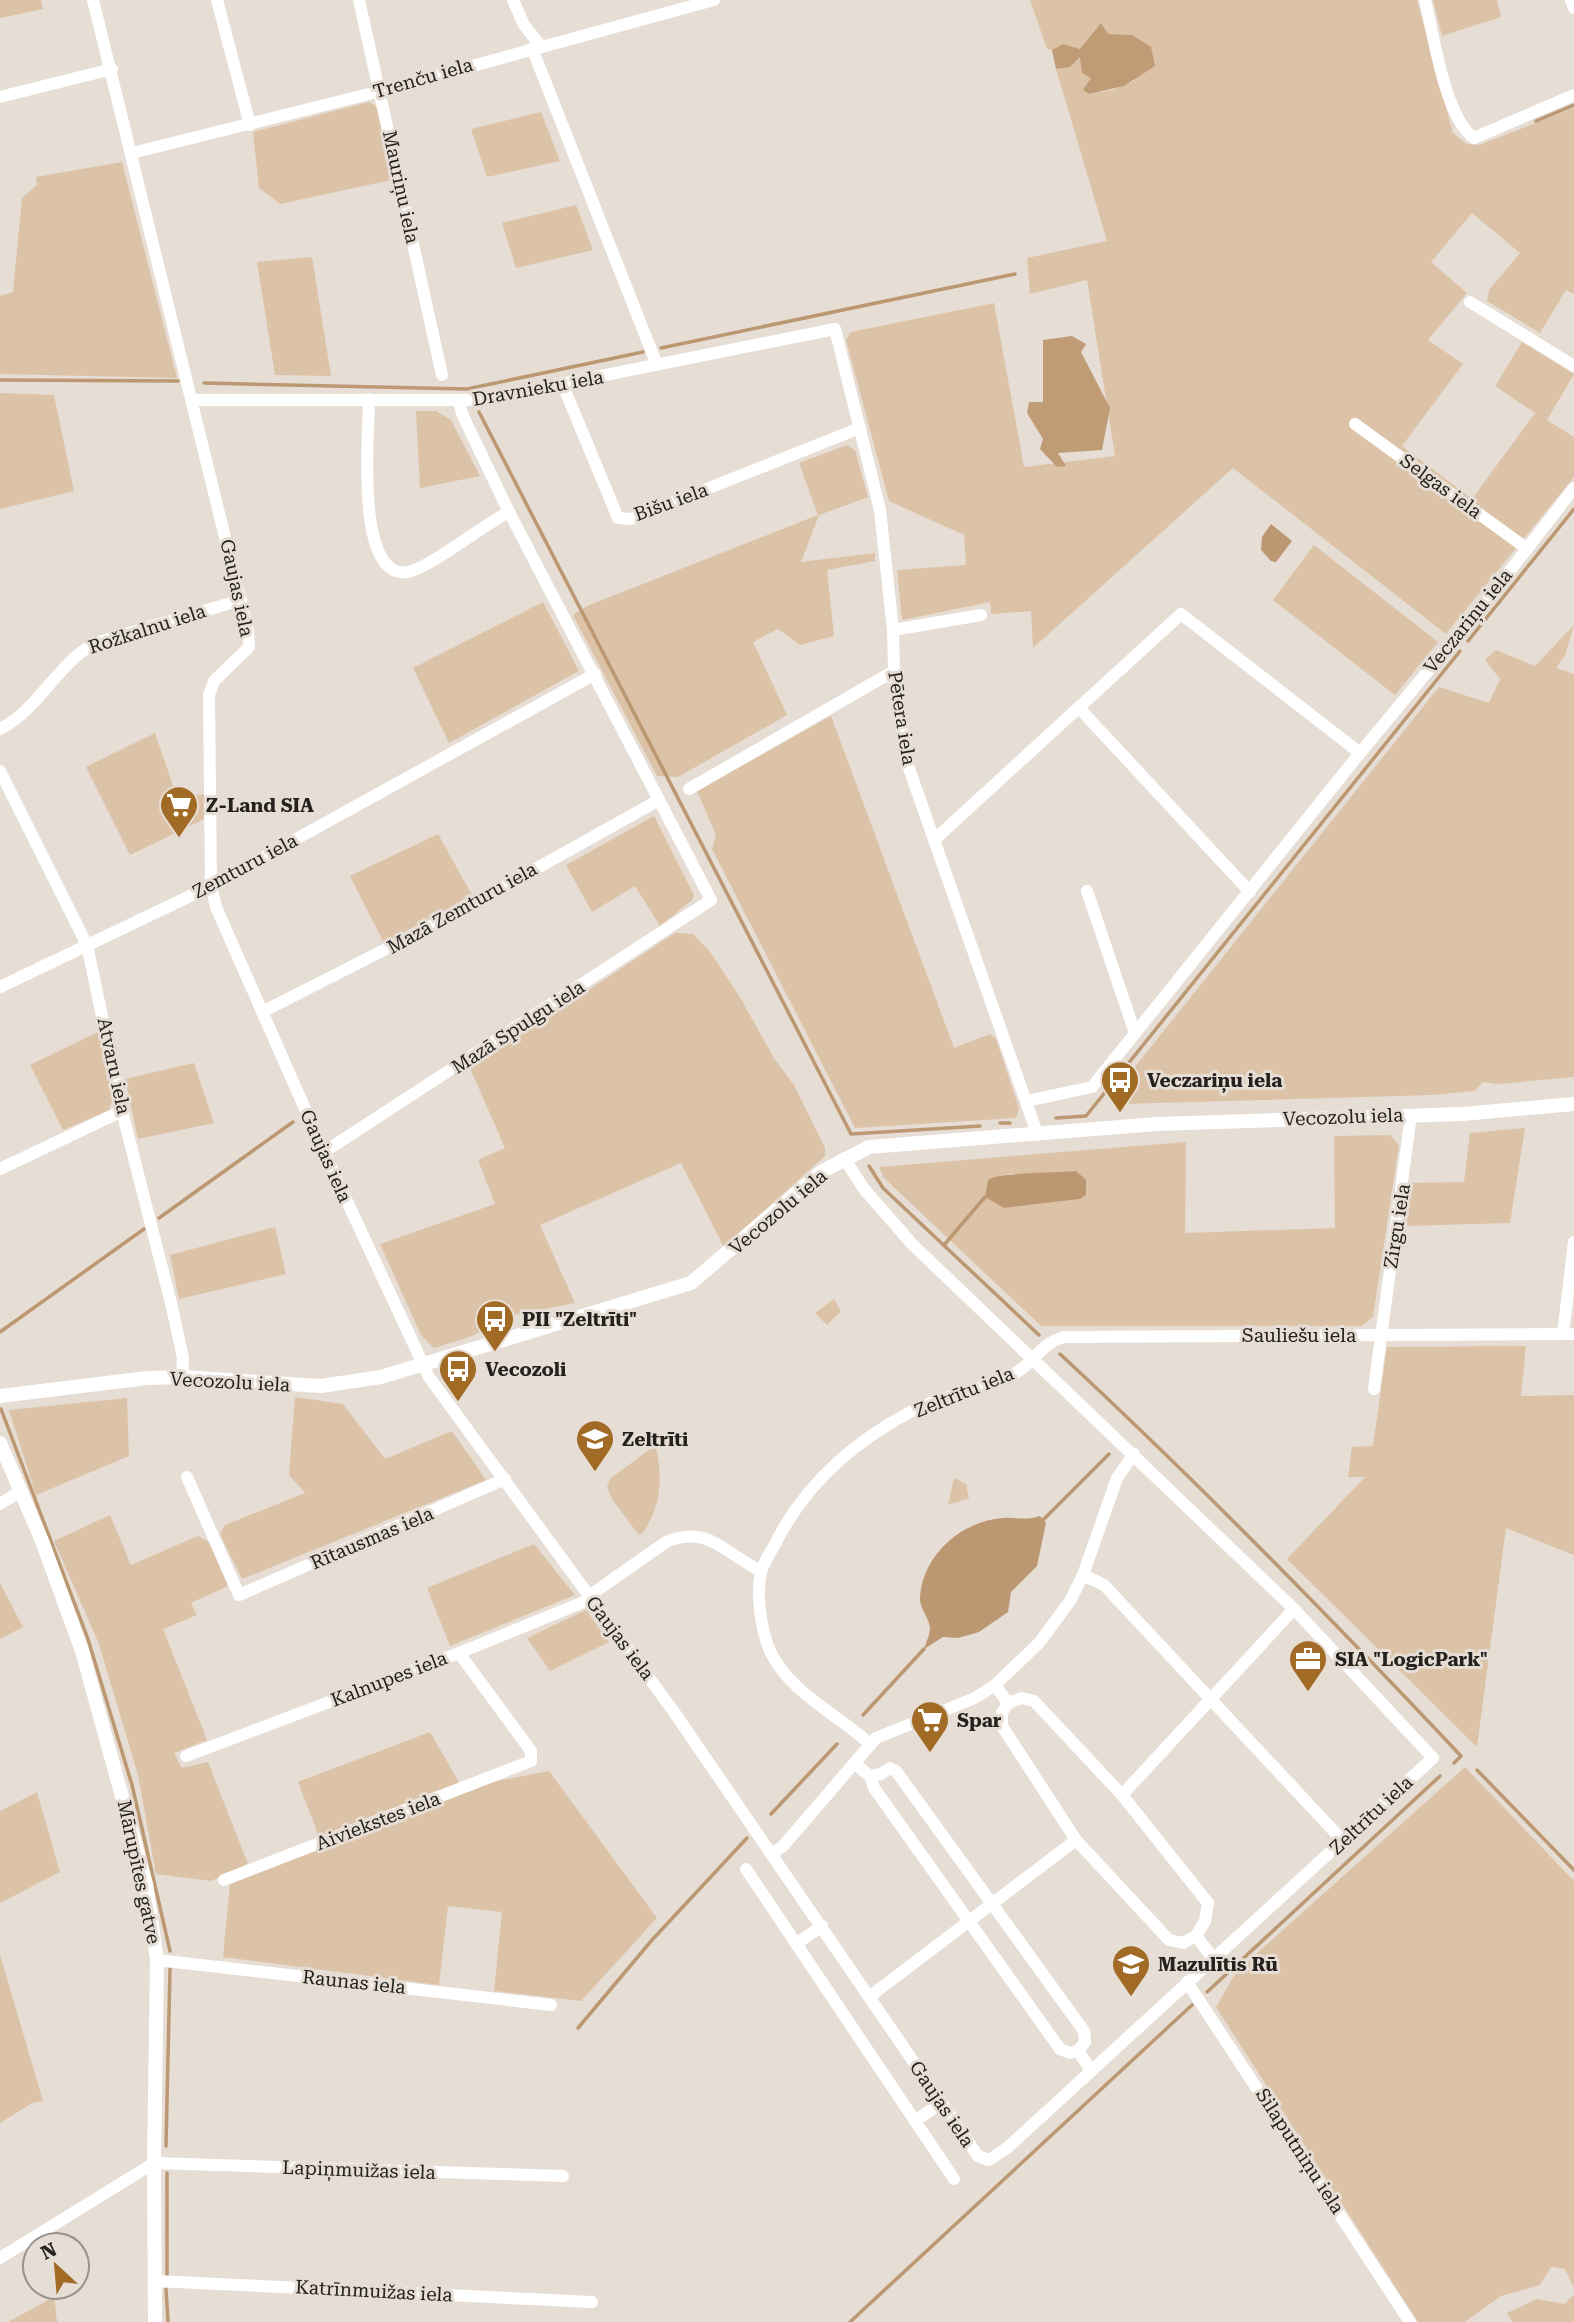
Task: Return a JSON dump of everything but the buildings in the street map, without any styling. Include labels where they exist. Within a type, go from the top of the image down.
[{"type":"street","name":"Gaujas iela","points":[[93,0],[194,400],[242,600],[249,647],[214,681],[209,695],[211,886],[216,907],[324,1152],[422,1364],[772,1854],[978,2156],[994,2158]]},
{"type":"street","points":[[217,0],[250,125]]},
{"type":"street","name":"Mauriņu iela","points":[[359,0],[442,374]]},
{"type":"street","points":[[513,0],[536,47],[657,365]]},
{"type":"street","points":[[655,0],[659,15]]},
{"type":"street","name":"Trenču iela","points":[[132,153],[381,91],[714,0]]},
{"type":"street","points":[[1425,0],[1454,111],[1463,130],[1474,138],[1574,95]]},
{"type":"street","points":[[1572,0],[1574,8]]},
{"type":"street","points":[[0,97],[112,69]]},
{"type":"street","points":[[1470,302],[1574,366]]},
{"type":"street","name":"Dravnieku iela","points":[[194,400],[369,399],[460,402],[835,329]]},
{"type":"street","name":"Pētera iela","points":[[835,329],[880,510],[893,630],[894,671],[905,757],[1037,1133]]},
{"type":"street","name":"Bišu iela","points":[[562,383],[618,518],[631,519],[860,428]]},
{"type":"street","points":[[369,399],[368,517],[382,560],[389,567],[407,572],[425,564],[509,512]]},
{"type":"street","points":[[460,402],[463,416],[509,512],[659,800]]},
{"type":"street","name":"Selgas iela","points":[[1355,424],[1526,548]]},
{"type":"street","name":"Veczariņu iela","points":[[1027,1101],[1070,1094],[1092,1087],[1360,753],[1492,594],[1574,488]]},
{"type":"street","name":"Rožkalnu iela","points":[[0,729],[27,709],[79,652],[95,643],[242,600]]},
{"type":"street","points":[[934,840],[1181,614],[1360,753]]},
{"type":"street","points":[[893,630],[981,615]]},
{"type":"street","points":[[689,789],[894,671]]},
{"type":"street","name":"Zemturu iela","points":[[0,987],[211,886],[595,674]]},
{"type":"street","points":[[1080,709],[1250,892]]},
{"type":"street","name":"Atvaru iela","points":[[0,771],[87,945],[122,1111],[172,1307],[183,1358],[182,1377]]},
{"type":"street","name":"Mazā Spulgu iela","points":[[324,1152],[711,900],[659,800]]},
{"type":"street","name":"Mazā Zemturu iela","points":[[262,1012],[453,915],[659,800]]},
{"type":"street","points":[[1087,891],[1135,1033]]},
{"type":"street","name":"Vecozolu iela","points":[[0,1396],[182,1377],[321,1386],[352,1383],[422,1364],[691,1283],[807,1184],[844,1158],[869,1147],[1222,1120],[1505,1112],[1574,1104]]},
{"type":"street","points":[[0,1169],[122,1111]]},
{"type":"street","name":"Zirgu iela","points":[[1374,1389],[1411,1115]]},
{"type":"street","name":"Zeltrītu iela","points":[[844,1158],[885,1215],[1294,1609],[1433,1758],[994,2158]]},
{"type":"street","points":[[1569,1334],[1574,1242]]},
{"type":"street","name":"Sauliešu iela","points":[[1032,1359],[1053,1340],[1079,1335],[1569,1334]]},
{"type":"street","name":"Zeltrītu iela","points":[[761,1571],[804,1498],[849,1452],[916,1409],[1012,1374],[1032,1359]]},
{"type":"street","name":"Mārupītes gatve","points":[[0,1443],[76,1633],[146,1884],[157,1960],[155,2322]]},
{"type":"street","points":[[772,1854],[783,1846],[870,1744],[897,1727],[975,1698],[995,1685],[1039,1643],[1070,1601],[1083,1575],[1117,1478],[1134,1454]]},
{"type":"street","name":"Rītausmas iela","points":[[187,1477],[239,1595],[505,1479]]},
{"type":"street","points":[[0,1504],[21,1491]]},
{"type":"street","name":"Kalnupes iela","points":[[186,1756],[459,1653],[590,1598],[666,1542],[681,1536],[697,1535],[711,1539],[761,1571]]},
{"type":"street","points":[[761,1571],[766,1635],[780,1667],[808,1696],[870,1744]]},
{"type":"street","points":[[1083,1575],[1104,1585],[1343,1841]]},
{"type":"street","points":[[1122,1795],[1294,1609]]},
{"type":"street","name":"Aiviekstes iela","points":[[224,1880],[531,1761],[531,1751],[459,1653]]},
{"type":"street","points":[[995,1685],[1008,1703]]},
{"type":"street","points":[[1022,1698],[1034,1701],[1122,1795],[1208,1903],[1206,1921],[1196,1936],[1183,1943],[1169,1940],[1076,1840],[1002,1726],[1002,1713],[1008,1703],[1022,1698]]},
{"type":"street","points":[[855,1764],[870,1776],[874,1788],[1060,2049],[1070,2053],[1078,2051],[1085,2042],[1084,2031],[896,1771],[890,1768],[881,1774],[870,1776]]},
{"type":"street","points":[[869,1997],[1076,1840]]},
{"type":"street","points":[[746,1870],[954,2179]]},
{"type":"street","points":[[796,1944],[822,1926]]},
{"type":"street","points":[[1196,1936],[1213,1958]]},
{"type":"street","name":"Raunas iela","points":[[157,1960],[551,2005]]},
{"type":"street","name":"Silaputniņu iela","points":[[1187,1982],[1410,2322]]},
{"type":"street","points":[[1078,2051],[1091,2070]]},
{"type":"street","points":[[915,2121],[942,2103]]},
{"type":"street","points":[[0,2258],[154,2163]]},
{"type":"street","name":"Lapiņmuižas iela","points":[[154,2163],[564,2176]]},
{"type":"street","name":"Katrīnmuižas iela","points":[[155,2281],[592,2302]]},
{"type":"shaded area","points":[[0,0],[41,0],[43,9],[0,18]]},
{"type":"shaded area","points":[[1030,0],[1417,0],[1453,133],[1467,144],[1479,145],[1574,108],[1574,294],[1566,290],[1540,333],[1487,301],[1489,290],[1520,253],[1472,213],[1431,262],[1467,293],[1428,340],[1463,364],[1402,446],[1472,499],[1535,413],[1495,386],[1522,342],[1574,374],[1547,420],[1574,437],[1574,477],[1446,634],[1233,468],[1033,648],[1031,611],[991,614],[990,602],[902,620],[897,570],[966,565],[964,535],[889,501],[846,340],[851,332],[994,303],[1024,467],[1115,456],[1087,280],[1030,294],[1027,258],[1107,241],[1056,69],[1070,67],[1080,57],[1091,78],[1089,94],[1113,90],[1134,81],[1132,35],[1108,34],[1079,49],[1063,44],[1052,50],[1047,49]]},
{"type":"shaded area","points":[[1433,0],[1497,0],[1501,17],[1442,36]]},
{"type":"shaded area","points":[[1101,23],[1108,34],[1132,35],[1151,47],[1155,66],[1124,86],[1089,94],[1083,90],[1091,78],[1082,73],[1080,57],[1070,67],[1056,69],[1052,50],[1063,44],[1080,49]]},
{"type":"shaded area","points":[[369,102],[381,109],[396,179],[280,204],[259,188],[253,132]]},
{"type":"shaded area","points":[[541,112],[560,161],[487,177],[471,129]]},
{"type":"shaded area","points":[[122,162],[177,378],[0,374],[0,296],[13,292],[22,198],[37,185],[36,177]]},
{"type":"shaded area","points":[[576,205],[593,250],[516,268],[502,223]]},
{"type":"shaded area","points":[[312,257],[331,376],[275,375],[257,262]]},
{"type":"shaded area","points":[[1072,336],[1086,344],[1081,352],[1110,408],[1102,450],[1058,453],[1066,466],[1057,467],[1040,449],[1043,439],[1027,413],[1029,402],[1043,402],[1043,340]]},
{"type":"shaded area","points":[[0,393],[54,395],[74,491],[0,509]]},
{"type":"shaded area","points":[[416,411],[436,411],[451,420],[480,476],[420,488]]},
{"type":"shaded area","points":[[847,445],[855,450],[868,497],[819,515],[801,562],[875,553],[875,561],[827,570],[834,636],[800,645],[778,629],[753,642],[787,715],[678,777],[657,776],[573,615],[587,606],[818,515],[799,463]]},
{"type":"shaded area","points":[[1271,524],[1292,541],[1276,562],[1271,561],[1261,550],[1262,537]]},
{"type":"shaded area","points":[[1314,545],[1438,642],[1395,695],[1273,600]]},
{"type":"shaded area","points":[[543,602],[579,671],[449,743],[413,668]]},
{"type":"shaded area","points":[[1574,625],[1565,655],[1556,668],[1574,674],[1574,1077],[1498,1084],[1483,1082],[1474,1091],[1431,1095],[1122,1104],[1114,1093],[1439,687],[1489,703],[1500,679],[1485,660],[1496,650],[1535,666]]},
{"type":"shaded area","points":[[831,716],[954,1048],[990,1034],[996,1039],[1019,1108],[1016,1118],[855,1128],[712,849],[716,835],[697,791]]},
{"type":"shaded area","points":[[155,733],[177,797],[204,794],[204,819],[130,855],[86,767]]},
{"type":"shaded area","points":[[654,816],[694,895],[692,900],[660,926],[635,886],[592,912],[566,865]]},
{"type":"shaded area","points":[[438,834],[472,895],[384,943],[350,876]]},
{"type":"shaded area","points":[[675,933],[693,934],[711,953],[774,1058],[794,1085],[825,1148],[825,1156],[724,1247],[681,1163],[540,1225],[575,1303],[514,1315],[472,1336],[434,1348],[421,1335],[380,1244],[495,1204],[478,1160],[505,1148],[470,1068]]},
{"type":"shaded area","points":[[100,1031],[114,1096],[109,1110],[63,1130],[30,1065]]},
{"type":"shaded area","points":[[194,1063],[214,1123],[138,1139],[125,1079]]},
{"type":"shaded area","points":[[1525,1128],[1510,1223],[1405,1226],[1412,1183],[1464,1182],[1470,1133]]},
{"type":"shaded area","points":[[1390,1135],[1399,1145],[1373,1317],[1362,1326],[1041,1326],[884,1178],[879,1167],[1186,1142],[1185,1233],[1335,1228],[1334,1136]],"holes":[[[1076,1172],[1086,1195],[1080,1199],[1004,1208],[1003,1176],[1011,1173],[1026,1176]]]},
{"type":"shaded area","points":[[1076,1171],[1086,1180],[1086,1195],[1080,1199],[1004,1208],[985,1197],[988,1180],[994,1177]]},
{"type":"shaded area","points":[[275,1227],[286,1274],[179,1299],[170,1255]]},
{"type":"shaded area","points":[[834,1299],[841,1311],[827,1325],[815,1313]]},
{"type":"shaded area","points":[[1526,1346],[1521,1396],[1574,1395],[1574,1555],[1506,1528],[1477,1747],[1287,1559],[1365,1477],[1348,1477],[1352,1447],[1373,1446],[1387,1347]]},
{"type":"shaded area","points":[[295,1397],[343,1404],[385,1459],[452,1431],[486,1480],[242,1579],[220,1534],[225,1525],[305,1493],[289,1475]]},
{"type":"shaded area","points":[[127,1398],[129,1456],[36,1495],[9,1410]]},
{"type":"shaded area","points":[[656,1447],[658,1459],[659,1492],[648,1524],[642,1534],[638,1534],[612,1499],[607,1487],[611,1478]]},
{"type":"shaded area","points":[[954,1478],[966,1484],[969,1498],[948,1505]]},
{"type":"shaded area","points":[[110,1515],[131,1565],[198,1536],[209,1542],[228,1586],[191,1603],[197,1615],[163,1629],[207,1740],[174,1753],[182,1768],[208,1762],[248,1864],[211,1881],[156,1874],[138,1775],[99,1644],[54,1541]]},
{"type":"shaded area","points":[[1040,1516],[1046,1523],[1037,1566],[1011,1592],[1008,1612],[979,1632],[958,1638],[943,1637],[924,1649],[930,1628],[920,1597],[928,1567],[937,1554],[959,1533],[973,1526],[1003,1518],[1026,1519]]},
{"type":"shaded area","points":[[534,1544],[575,1595],[450,1646],[427,1588]]},
{"type":"shaded area","points":[[0,1583],[23,1627],[0,1639]]},
{"type":"shaded area","points":[[586,1610],[609,1642],[550,1671],[527,1638]]},
{"type":"shaded area","points":[[430,1732],[461,1786],[320,1839],[298,1782]]},
{"type":"shaded area","points":[[1465,1767],[1574,1881],[1574,2288],[1565,2269],[1551,2267],[1540,2285],[1501,2296],[1465,2322],[1418,2322],[1216,2007],[1236,1972]]},
{"type":"shaded area","points":[[549,1771],[657,1918],[581,2001],[494,1991],[502,1912],[448,1906],[439,1985],[223,1957],[230,1883],[497,1781]]},
{"type":"shaded area","points":[[37,1792],[60,1872],[0,1903],[0,1811]]},
{"type":"shaded area","points":[[0,1955],[43,2101],[32,2103],[0,2123]]},
{"type":"shaded area","points":[[1574,2295],[1574,2322],[1512,2322],[1507,2313],[1537,2299],[1564,2304]]},
{"type":"shaded area","points":[[47,2301],[55,2301],[57,2322],[8,2322]]},
{"type":"waterway","points":[[1536,121],[1574,105]]},
{"type":"waterway","points":[[661,348],[1015,274]]},
{"type":"waterway","points":[[204,383],[467,389],[643,352]]},
{"type":"waterway","points":[[0,380],[178,381]]},
{"type":"waterway","points":[[479,412],[851,1134],[980,1126]]},
{"type":"waterway","points":[[1468,641],[1574,509]]},
{"type":"waterway","points":[[1056,1118],[1086,1116],[1460,651]]},
{"type":"waterway","points":[[159,1218],[293,1122]]},
{"type":"waterway","points":[[1000,1123],[1010,1123]]},
{"type":"waterway","points":[[869,1166],[883,1188],[1039,1335]]},
{"type":"waterway","points":[[944,1245],[985,1197]]},
{"type":"waterway","points":[[0,1332],[144,1229]]},
{"type":"waterway","points":[[1060,1354],[1214,1501],[1363,1653],[1461,1756],[1454,1763]]},
{"type":"waterway","points":[[1,1409],[88,1639],[132,1785],[170,1951]]},
{"type":"waterway","points":[[1043,1520],[1109,1454]]},
{"type":"waterway","points":[[863,1715],[924,1649]]},
{"type":"waterway","points":[[771,1814],[837,1744]]},
{"type":"waterway","points":[[1477,1770],[1574,1870]]},
{"type":"waterway","points":[[1207,1992],[1440,1776]]},
{"type":"waterway","points":[[578,2028],[652,1940],[747,1838]]},
{"type":"waterway","points":[[166,2146],[170,1969]]},
{"type":"waterway","points":[[850,2322],[1192,2005]]},
{"type":"waterway","points":[[167,2173],[167,2275]]},
{"type":"waterway","points":[[166,2289],[168,2322]]},
{"type":"place","name":"Z-Land SIA","points":[[179,839]]},
{"type":"place","name":"Veczariņu iela","points":[[1120,1114]]},
{"type":"place","name":"PII \"Zeltrīti\"","points":[[495,1353]]},
{"type":"place","name":"Vecozoli","points":[[458,1403]]},
{"type":"place","name":"Zeltrīti","points":[[595,1473]]},
{"type":"place","name":"SIA \"LogicPark\"","points":[[1308,1693]]},
{"type":"place","name":"Spar","points":[[930,1754]]},
{"type":"place","name":"Mazulītis Rū","points":[[1131,1998]]}]
